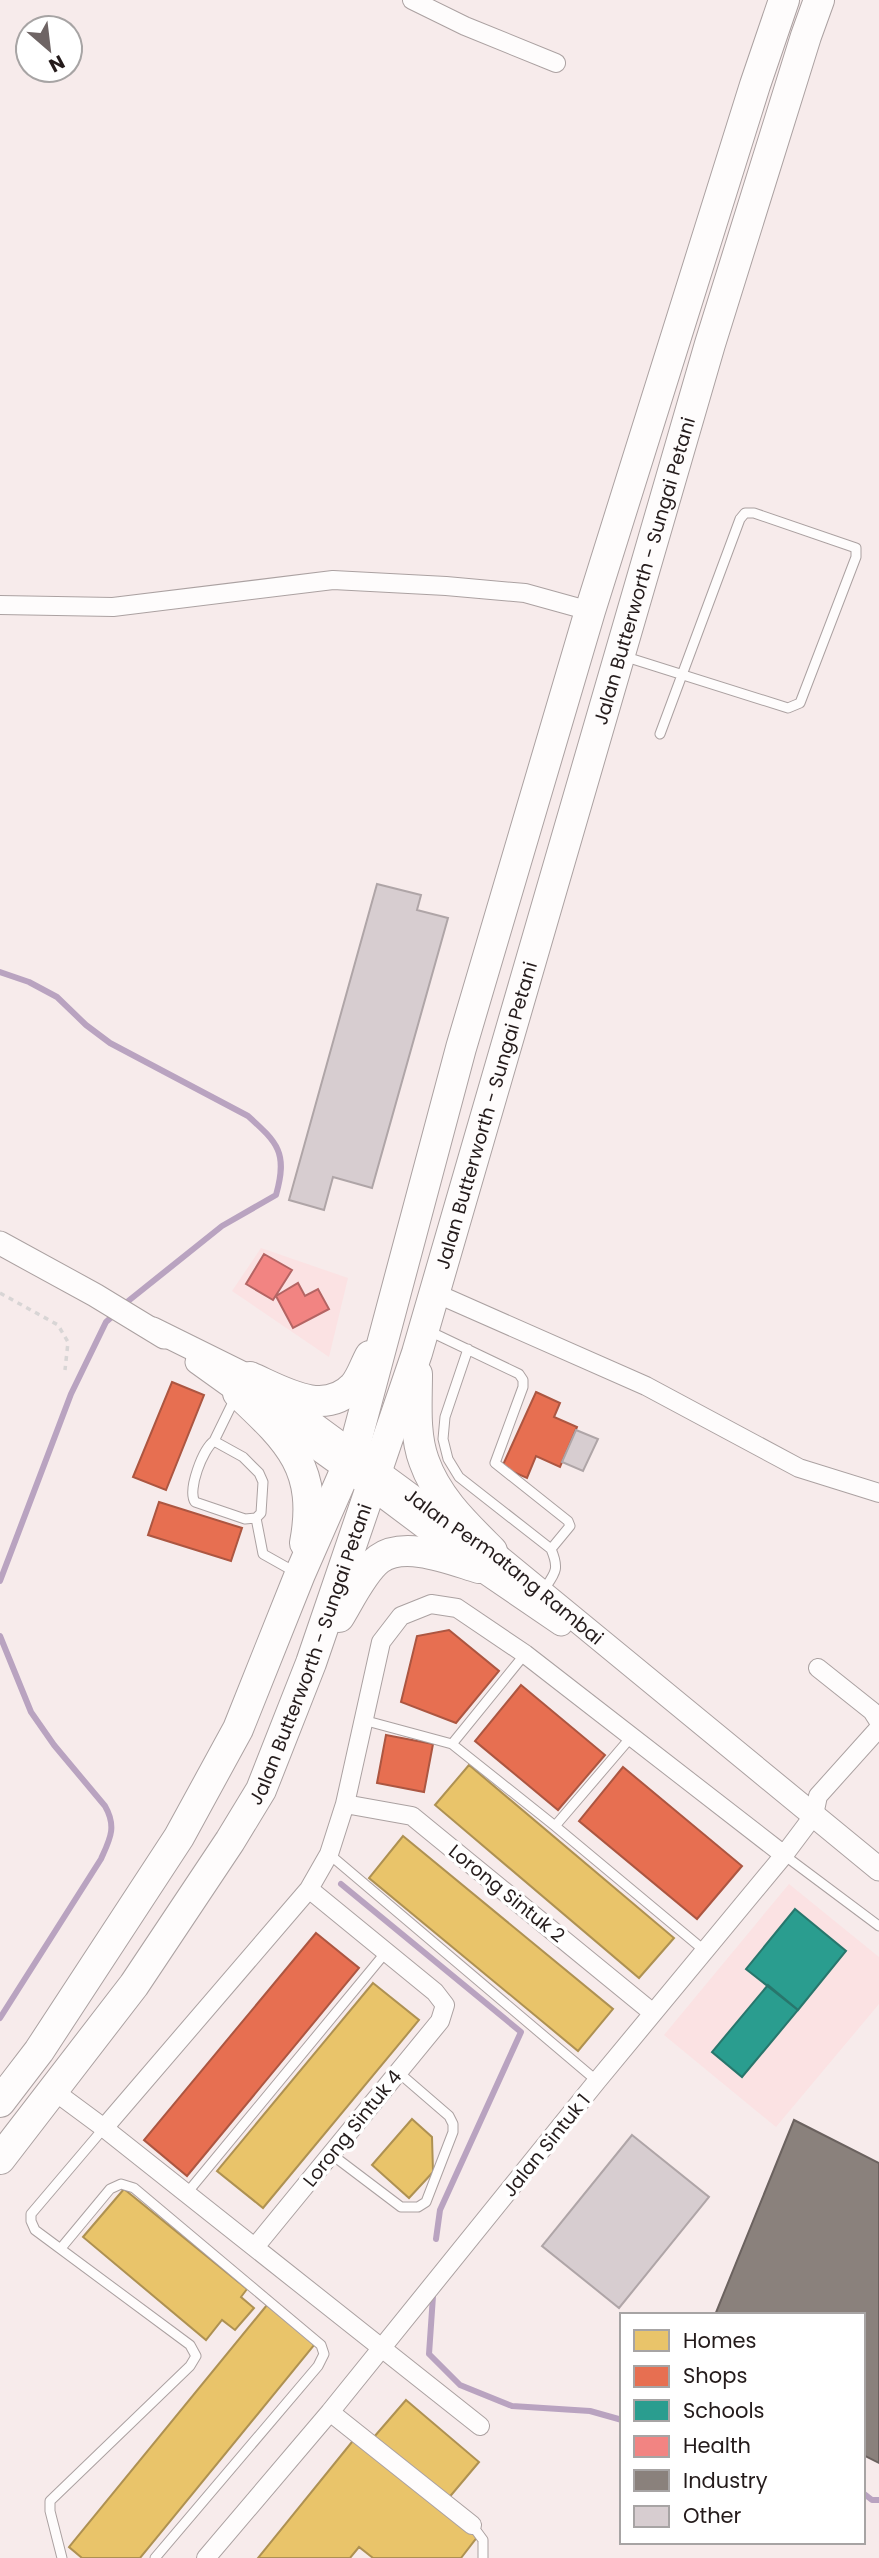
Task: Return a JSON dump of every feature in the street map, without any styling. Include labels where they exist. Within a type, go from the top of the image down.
[{"type":"highway","name":"Jalan Butterworth - Sungai Petani","points":[[0,2102],[39,2051],[179,1837],[238,1730],[300,1574],[349,1461],[390,1317],[579,607],[784,0]]},
{"type":"highway","name":"Jalan Butterworth - Sungai Petani","points":[[0,2159],[134,1984],[210,1872],[261,1790],[311,1662],[419,1340],[632,659],[710,344],[819,0]]},
{"type":"highway","points":[[244,1385],[303,1401],[322,1402],[339,1396],[354,1385],[390,1317]]},
{"type":"highway","points":[[419,1340],[417,1423],[423,1459],[436,1489],[458,1517],[485,1560]]},
{"type":"highway","points":[[244,1385],[298,1458],[307,1490],[310,1518],[300,1574]]},
{"type":"highway","points":[[311,1662],[363,1579],[379,1559],[398,1552],[421,1551],[485,1560]]},
{"type":"street","points":[[412,0],[465,26],[556,63]]},
{"type":"street","points":[[0,605],[113,607],[333,580],[525,593],[579,607]]},
{"type":"street","name":"Jalan Permatang Rambai","points":[[0,1243],[107,1302],[244,1385],[374,1479],[450,1524],[485,1560],[652,1684]]},
{"type":"street","points":[[433,1292],[646,1385],[799,1468],[879,1493]]},
{"type":"street","name":"Jalan Permatang Rambai","points":[[485,1560],[543,1591],[652,1684],[879,1869]]},
{"type":"street","points":[[104,2128],[309,1889],[330,1854],[345,1804],[381,1642],[401,1616],[432,1604],[457,1608],[524,1654],[784,1855]]},
{"type":"street","points":[[818,1668],[872,1711],[879,1722]]},
{"type":"street","name":"Jalan Sintuk 1","points":[[206,2558],[330,2412],[597,2081],[784,1855],[814,1815],[818,1796],[879,1728]]},
{"type":"street","name":"Lorong Sintuk 2","points":[[345,1804],[412,1815],[653,2013]]},
{"type":"street","points":[[309,1889],[386,1952]]},
{"type":"street","name":"Lorong Sintuk 4","points":[[255,2247],[440,2021],[445,2005],[435,1992],[386,1952]]},
{"type":"street","points":[[54,2091],[480,2426]]},
{"type":"street","points":[[330,2412],[472,2525]]},
{"type":"lane","points":[[632,659],[683,674],[789,708],[794,707],[800,703],[856,557],[856,548],[754,513],[745,513],[740,519],[683,674],[660,734]]},
{"type":"lane","points":[[419,1340],[468,1349],[519,1374],[523,1380],[523,1387],[495,1463],[568,1521],[568,1531],[551,1549]]},
{"type":"lane","points":[[468,1349],[445,1417],[443,1439],[448,1459],[459,1477],[551,1549],[557,1563],[555,1574],[543,1591]]},
{"type":"lane","points":[[214,1441],[243,1457],[259,1473],[262,1482],[261,1513],[256,1518],[245,1519],[232,1515],[195,1502],[191,1496],[206,1450],[214,1441],[244,1385]]},
{"type":"lane","points":[[256,1518],[263,1555],[300,1574]]},
{"type":"lane","points":[[452,1744],[524,1654]]},
{"type":"lane","points":[[363,1720],[452,1744],[705,1951]]},
{"type":"lane","points":[[555,1826],[632,1736]]},
{"type":"lane","points":[[330,1854],[597,2081]]},
{"type":"lane","points":[[784,1855],[879,1926]]},
{"type":"lane","points":[[187,2193],[386,1952]]},
{"type":"lane","points":[[331,2154],[401,2207],[418,2207],[426,2202],[453,2132],[453,2124],[449,2116],[398,2072]]},
{"type":"lane","points":[[62,2558],[50,2501],[190,2366],[196,2356],[190,2345],[35,2230],[31,2221],[31,2214],[104,2128]]},
{"type":"lane","points":[[61,2248],[110,2189],[121,2184],[134,2188],[321,2345],[324,2354],[318,2366],[155,2558]]},
{"type":"lane","points":[[472,2525],[483,2540],[483,2558]]},
{"type":"path","points":[[0,1293],[58,1325],[68,1342],[65,1370]]},
{"type":"shaded area","points":[[261,1248],[348,1278],[329,1357],[232,1291]]},
{"type":"shaded area","points":[[789,1884],[879,1957],[879,2004],[776,2127],[664,2035]]},
{"type":"building: Homes","points":[[469,1765],[674,1938],[639,1978],[435,1805]]},
{"type":"building: Homes","points":[[403,1836],[613,2009],[578,2051],[369,1878]]},
{"type":"building: Homes","points":[[373,1983],[419,2020],[263,2208],[217,2171]]},
{"type":"building: Homes","points":[[412,2119],[432,2137],[433,2172],[409,2198],[372,2165]]},
{"type":"building: Homes","points":[[124,2189],[247,2289],[241,2297],[254,2308],[235,2330],[222,2320],[206,2340],[83,2237]]},
{"type":"building: Homes","points":[[267,2305],[315,2344],[140,2558],[82,2558],[69,2547]]},
{"type":"building: Homes","points":[[406,2400],[479,2462],[447,2500],[374,2437]]},
{"type":"building: Homes","points":[[356,2437],[478,2536],[461,2558],[373,2558],[359,2547],[350,2558],[258,2558]]},
{"type":"building: Shops","points":[[172,1382],[204,1395],[166,1490],[133,1477]]},
{"type":"building: Shops","points":[[536,1392],[560,1403],[554,1417],[577,1427],[560,1467],[536,1456],[527,1478],[502,1467]]},
{"type":"building: Shops","points":[[159,1502],[242,1528],[231,1561],[148,1535]]},
{"type":"building: Shops","points":[[449,1630],[499,1671],[456,1723],[401,1702],[417,1636]]},
{"type":"building: Shops","points":[[521,1685],[605,1755],[558,1810],[475,1741]]},
{"type":"building: Shops","points":[[386,1735],[433,1744],[424,1792],[377,1783]]},
{"type":"building: Shops","points":[[623,1767],[742,1866],[697,1919],[579,1821]]},
{"type":"building: Shops","points":[[316,1933],[359,1968],[187,2176],[144,2140]]},
{"type":"building: Schools","points":[[795,1909],[846,1951],[798,2010],[746,1969]]},
{"type":"building: Schools","points":[[768,1985],[798,2010],[742,2077],[712,2052]]},
{"type":"building: Health","points":[[264,1254],[292,1270],[273,1300],[246,1284]]},
{"type":"building: Health","points":[[298,1283],[305,1296],[318,1289],[329,1309],[293,1328],[276,1296]]},
{"type":"building: Industry","points":[[794,2120],[879,2163],[879,2463],[865,2456],[865,2313],[716,2313]]},
{"type":"building: Other","points":[[377,884],[421,895],[417,910],[448,918],[372,1188],[333,1177],[324,1210],[289,1200]]},
{"type":"building: Other","points":[[576,1430],[598,1439],[583,1471],[562,1462]]},
{"type":"building: Other","points":[[632,2135],[709,2197],[619,2308],[542,2246]]},
{"type":"waterway","points":[[0,972],[29,982],[57,997],[86,1025],[110,1043],[248,1116],[267,1134],[278,1150],[281,1169],[276,1195],[222,1226],[122,1306]]},
{"type":"waterway","points":[[0,1581],[71,1394],[106,1322],[115,1314]]},
{"type":"waterway","points":[[0,1636],[31,1712],[54,1745],[105,1806],[111,1820],[109,1839],[101,1859],[0,2018]]},
{"type":"waterway","points":[[341,1884],[521,2032],[440,2210],[436,2239]]},
{"type":"waterway","points":[[433,2296],[429,2354],[460,2385],[512,2406],[590,2411],[620,2419]]},
{"type":"waterway","points":[[865,2495],[872,2500],[879,2500]]}]
